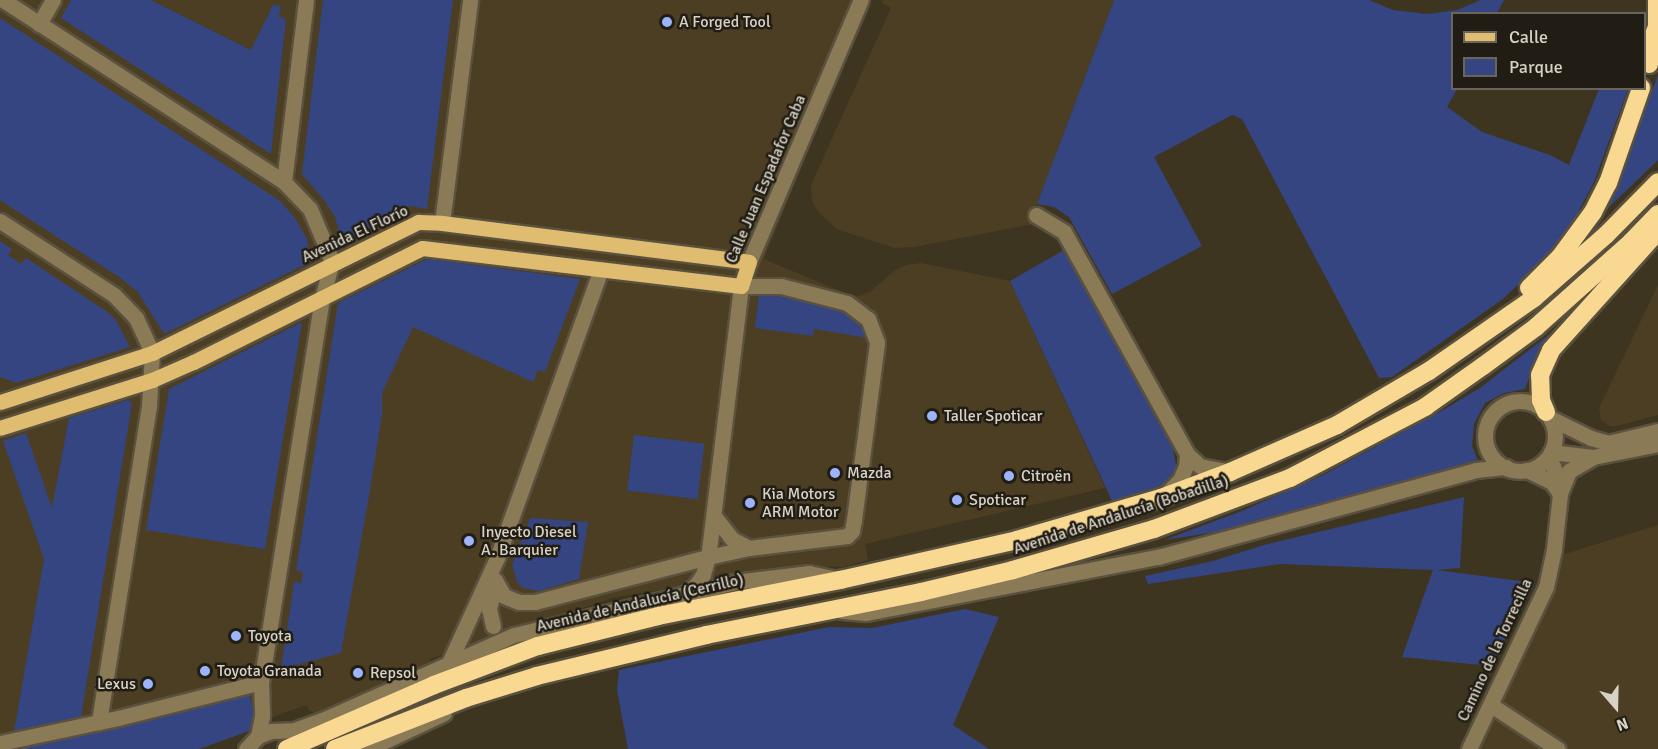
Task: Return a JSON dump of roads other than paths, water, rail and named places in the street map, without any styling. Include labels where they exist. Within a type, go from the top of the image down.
[{"type":"highway","points":[[1647,71],[1650,45],[1657,27],[1657,0]]},
{"type":"highway","points":[[1647,71],[1658,42]]},
{"type":"highway","points":[[1506,319],[1527,290],[1579,234],[1593,212],[1608,183],[1640,90]]},
{"type":"highway","name":"Avenida de Andalucía (Bobadilla)","points":[[840,580],[1017,540],[1161,498],[1230,472],[1337,425],[1372,406],[1506,319],[1534,298],[1606,235],[1658,182]]},
{"type":"highway","name":"Avenida de Andalucía (Bobadilla)","points":[[832,610],[1024,567],[1154,529],[1290,478],[1425,406],[1483,366],[1544,320],[1631,242],[1658,214]]},
{"type":"highway","points":[[1548,415],[1541,400],[1540,375],[1551,350],[1658,231]]},
{"type":"highway","name":"Avenida de Andalucía (Cerrillo)","points":[[295,740],[538,646],[658,616],[840,580]]},
{"type":"highway","points":[[335,749],[466,698],[608,657],[832,610]]},
{"type":"main road","name":"Avenida El Florío","points":[[0,402],[152,353],[418,222],[442,223],[749,262]]},
{"type":"main road","points":[[439,248],[442,223]]},
{"type":"main road","points":[[601,269],[605,244]]},
{"type":"main road","points":[[0,428],[152,380],[422,248],[439,248],[741,286]]},
{"type":"main road","name":"Calle Juan Espadafor Caba","points":[[741,286],[749,262]]},
{"type":"street","points":[[3,0],[284,182],[310,208],[319,225],[331,265],[322,298],[261,682],[263,699],[251,745]]},
{"type":"street","points":[[39,24],[53,0]]},
{"type":"street","points":[[284,182],[306,0]]},
{"type":"street","points":[[442,223],[470,0]]},
{"type":"street","name":"Calle Juan Espadafor Caba","points":[[749,262],[861,0]]},
{"type":"street","points":[[1036,215],[1064,231],[1187,454],[1200,466],[1230,472]]},
{"type":"street","points":[[0,220],[114,295],[136,318],[152,353],[152,380],[99,722]]},
{"type":"street","points":[[448,665],[466,632],[498,558],[601,269]]},
{"type":"street","points":[[495,580],[504,596],[519,602],[535,602],[749,548],[848,536],[852,531],[877,342],[868,319],[847,303],[781,286],[741,286]]},
{"type":"street","name":"Calle Juan Espadafor Caba","points":[[686,593],[703,575],[708,557],[741,286]]},
{"type":"street","points":[[1506,467],[1494,458],[1487,445],[1486,430],[1492,416],[1503,406],[1518,401],[1533,404],[1548,415],[1591,438],[1608,443],[1658,431]]},
{"type":"street","points":[[1548,415],[1555,439],[1549,456]]},
{"type":"street","points":[[1527,470],[1549,456],[1593,457],[1658,444]]},
{"type":"street","points":[[1161,498],[1180,480],[1186,466],[1187,454]]},
{"type":"street","name":"Camino de la Torrecilla","points":[[1468,749],[1546,587],[1554,549],[1560,494],[1560,482],[1549,456]]},
{"type":"street","name":"Camino de la Torrecilla","points":[[1560,494],[1569,471],[1593,457]]},
{"type":"street","points":[[832,610],[866,613],[1158,557],[1476,470],[1506,467],[1527,470],[1552,482],[1560,494]]},
{"type":"street","points":[[714,516],[732,539],[749,548]]},
{"type":"street","points":[[708,557],[720,573],[734,582]]},
{"type":"street","points":[[493,626],[489,609],[498,558]]},
{"type":"street","name":"Avenida de Andalucía (Cerrillo)","points":[[251,745],[295,740],[514,635],[618,608],[734,582],[809,573],[840,580]]},
{"type":"street","points":[[618,608],[658,616]]},
{"type":"street","points":[[466,632],[479,626],[493,626],[514,635]]},
{"type":"street","points":[[0,742],[99,722],[261,682]]},
{"type":"street","points":[[368,749],[436,719],[466,698]]},
{"type":"street","points":[[263,699],[295,740]]},
{"type":"street","points":[[1491,705],[1558,749]]},
{"type":"place","name":"A Forged Tool","points":[[667,22]]},
{"type":"place","name":"Taller Spoticar","points":[[932,416]]},
{"type":"place","name":"Mazda","points":[[835,473]]},
{"type":"place","name":"Citroën","points":[[1009,476]]},
{"type":"place","name":"Spoticar","points":[[957,500]]},
{"type":"place","name":"Kia Motors ARM Motor","points":[[750,503]]},
{"type":"place","name":"Inyecto Diesel A. Barquier","points":[[469,541]]},
{"type":"place","name":"Toyota","points":[[236,636]]},
{"type":"place","name":"Toyota Granada","points":[[205,671]]},
{"type":"place","name":"Repsol","points":[[358,673]]},
{"type":"place","name":"Lexus","points":[[148,684]]}]
